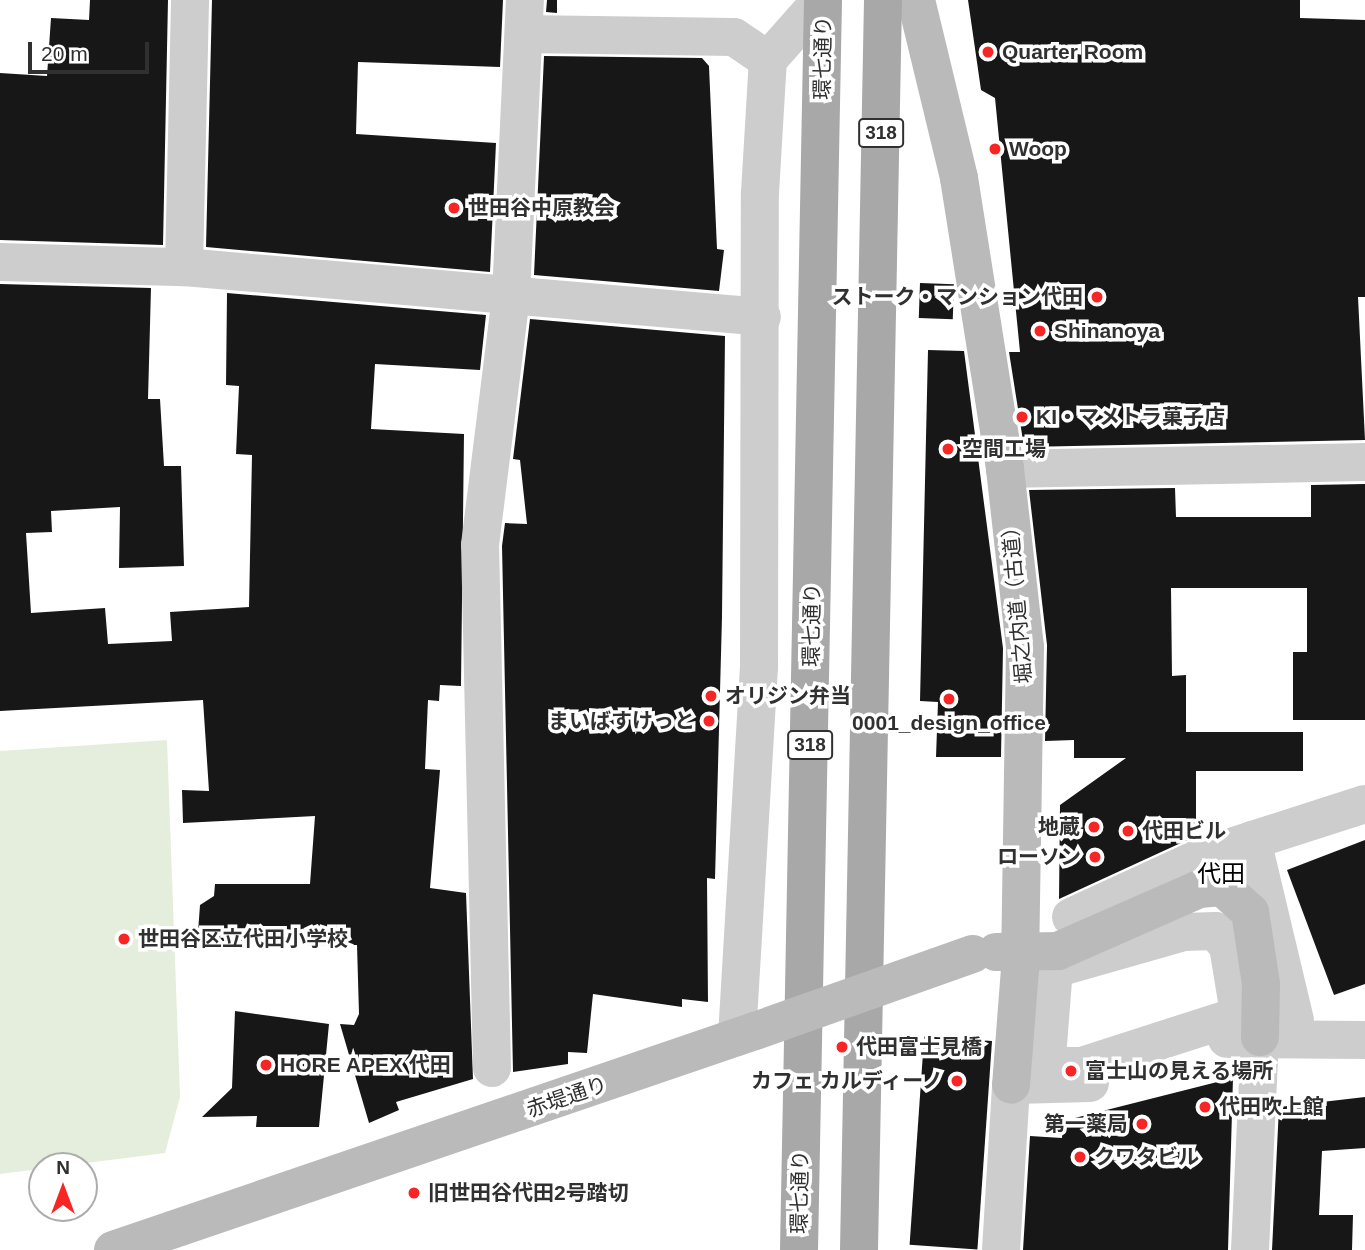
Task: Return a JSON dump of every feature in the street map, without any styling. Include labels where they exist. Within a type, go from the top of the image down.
[{"type":"main road","name":"環七通り","points":[[799,1250],[822,0]]},
{"type":"main road","name":"318","points":[[859,1250],[883,0]]},
{"type":"street","points":[[184,267],[190,0]]},
{"type":"street","points":[[746,1034],[758,667],[762,317],[760,193],[768,60],[822,0]]},
{"type":"street","name":"堀之内道（古道）","points":[[916,0],[959,178],[1005,469],[1025,647],[1021,950],[1001,1250]]},
{"type":"street","points":[[492,1068],[480,545],[511,295],[525,17],[734,37],[768,60]]},
{"type":"street","points":[[0,262],[184,267],[762,317]]},
{"type":"street","points":[[1005,469],[1365,462]]},
{"type":"street","points":[[1071,917],[1252,840],[1365,804]]},
{"type":"street","points":[[1252,840],[1294,1020]]},
{"type":"street","name":"赤堤通り","points":[[113,1250],[973,954],[1021,950],[1058,951],[1199,889],[1222,887],[1250,912],[1261,984],[1259,1037]]},
{"type":"street","points":[[1215,931],[1228,946],[1238,1007],[1224,1023],[1081,1066],[1060,1066],[1047,1057],[1059,1004],[1054,969],[1184,932],[1215,931]]},
{"type":"street","points":[[1011,1085],[1090,1083],[1206,1041],[1259,1037],[1365,1040]]},
{"type":"street","points":[[1250,1250],[1259,1037]]},
{"type":"green space","points":[[167,740],[180,1097],[165,1153],[98,1162],[98,1152],[28,1152],[28,1170],[0,1174],[0,751]]},
{"type":"building","points":[[90,0],[168,0],[163,245],[0,240],[0,73],[47,76],[51,18],[89,20]]},
{"type":"building","points":[[212,0],[503,0],[500,67],[358,62],[356,134],[496,143],[490,272],[206,247]]},
{"type":"building","points":[[547,0],[557,0],[557,13],[546,12]]},
{"type":"building","points":[[968,0],[1300,0],[1300,18],[1365,20],[1365,297],[1358,297],[1365,440],[1024,447],[1009,352],[1020,352],[995,98],[981,90]]},
{"type":"building","points":[[544,56],[702,58],[709,66],[717,249],[724,250],[719,291],[534,275]]},
{"type":"building","points":[[920,283],[954,284],[953,319],[919,318]]},
{"type":"building","points":[[0,284],[151,288],[148,399],[160,399],[164,466],[181,466],[184,566],[119,568],[120,507],[51,511],[52,532],[26,533],[31,613],[105,608],[108,644],[172,641],[170,612],[249,607],[252,455],[236,454],[239,386],[226,385],[227,293],[486,315],[480,370],[375,364],[371,429],[464,434],[461,686],[440,685],[439,701],[428,700],[425,769],[440,770],[430,888],[466,893],[473,1079],[396,1102],[399,1110],[369,1123],[340,1024],[354,1025],[359,1014],[357,945],[197,946],[200,905],[214,896],[215,884],[310,884],[315,816],[183,823],[182,790],[209,791],[203,700],[0,711]]},
{"type":"building","points":[[530,319],[725,336],[722,617],[715,879],[707,878],[708,1002],[682,999],[682,1007],[593,994],[587,1053],[568,1052],[568,1064],[513,1072],[502,546],[505,523],[527,524],[520,460],[513,459]]},
{"type":"building","points":[[928,350],[964,351],[1003,648],[1001,757],[936,757],[938,702],[920,701]]},
{"type":"building","points":[[1365,484],[1365,720],[1293,720],[1293,652],[1307,652],[1307,588],[1171,588],[1172,676],[1186,675],[1186,732],[1303,732],[1303,771],[1196,771],[1196,836],[1059,899],[1060,805],[1126,758],[1074,758],[1074,740],[1045,741],[1047,645],[1029,490],[1175,488],[1176,517],[1311,517],[1311,485]]},
{"type":"building","points":[[1365,840],[1365,984],[1334,995],[1287,870]]},
{"type":"building","name":"HORE APEX 代田","points":[[235,1011],[329,1024],[319,1127],[256,1127],[257,1116],[202,1117],[232,1088]]},
{"type":"building","points":[[924,1036],[992,1041],[977,1249],[910,1245]]},
{"type":"building","points":[[1233,1078],[1228,1250],[1023,1250],[1030,1136],[1062,1138],[1063,1121]]},
{"type":"building","points":[[1365,1097],[1365,1148],[1322,1151],[1319,1215],[1353,1215],[1352,1250],[1272,1250],[1279,1107]]},
{"type":"place","name":"Quarter Room","points":[[988,52]]},
{"type":"place","name":"Woop","points":[[995,149]]},
{"type":"place","name":"世田谷中原教会","points":[[454,208]]},
{"type":"place","name":"ストーク・マンション代田","points":[[1097,297]]},
{"type":"place","name":"Shinanoya","points":[[1040,331]]},
{"type":"place","name":"KI・マメトラ菓子店","points":[[1022,417]]},
{"type":"place","name":"空間工場","points":[[948,449]]},
{"type":"place","name":"オリジン弁当","points":[[711,696]]},
{"type":"place","name":"0001_design_office","points":[[949,699]]},
{"type":"place","name":"まいばすけっと","points":[[709,721]]},
{"type":"place","name":"地蔵","points":[[1094,827]]},
{"type":"place","name":"代田ビル","points":[[1128,831]]},
{"type":"place","name":"ローソン","points":[[1095,857]]},
{"type":"place","name":"世田谷区立代田小学校","points":[[124,939]]},
{"type":"place","name":"代田富士見橋","points":[[842,1047]]},
{"type":"place","name":"HORE APEX 代田","points":[[266,1065]]},
{"type":"place","name":"富士山の見える場所","points":[[1071,1071]]},
{"type":"place","name":"カフェ カルディーノ","points":[[957,1081]]},
{"type":"place","name":"代田吹上館","points":[[1205,1107]]},
{"type":"place","name":"第一薬局","points":[[1142,1124]]},
{"type":"place","name":"クワタビル","points":[[1080,1157]]},
{"type":"place","name":"旧世田谷代田2号踏切","points":[[414,1193]]},
{"type":"district","name":"代田","points":[[1221,874]]}]
